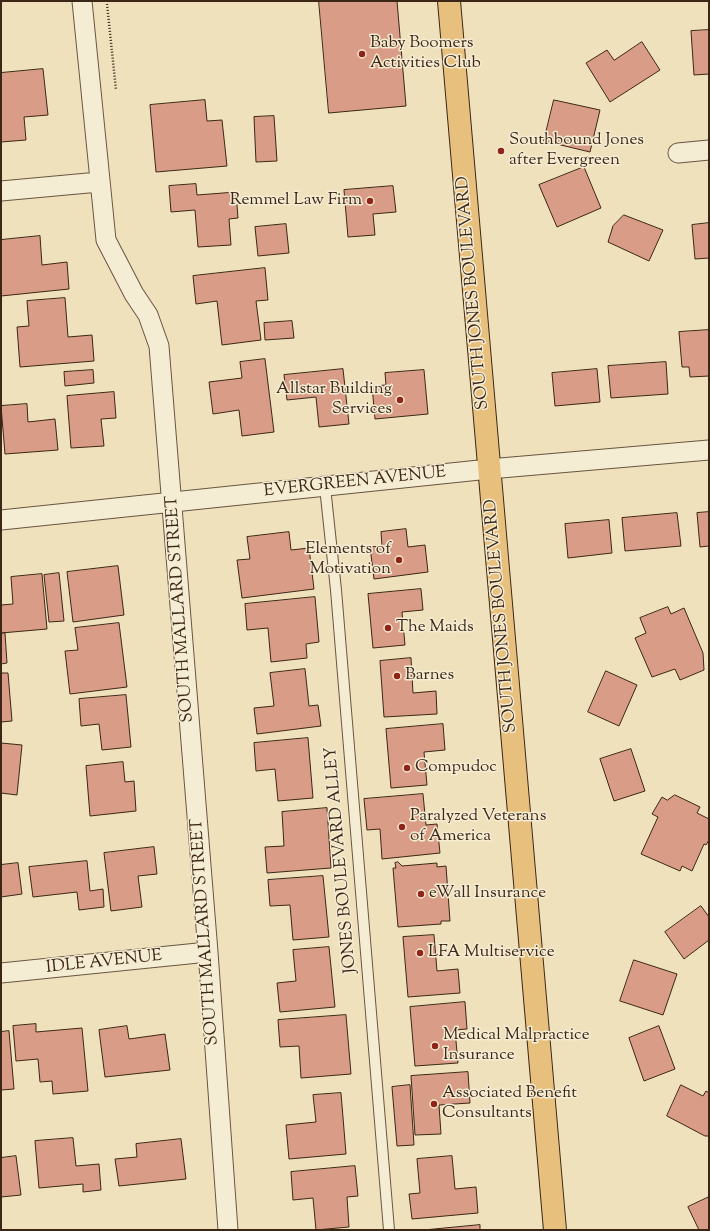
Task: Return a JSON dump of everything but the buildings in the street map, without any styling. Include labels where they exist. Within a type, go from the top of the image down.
[{"type":"main road","name":"SOUTH JONES BOULEVARD","points":[[449,1],[555,1230]]},
{"type":"street","name":"SOUTH MALLARD STREET","points":[[82,1],[106,240],[134,294],[148,315],[159,346],[208,952],[228,1230]]},
{"type":"street","points":[[678,153],[709,150]]},
{"type":"street","points":[[1,191],[99,182]]},
{"type":"street","name":"EVERGREEN AVENUE","points":[[1,520],[489,469],[709,450]]},
{"type":"street","name":"IDLE AVENUE","points":[[1,974],[208,952]]},
{"type":"lane","name":"JONES BOULEVARD ALLEY","points":[[325,487],[336,590],[389,1230]]},
{"type":"path","points":[[107,4],[116,90]]},
{"type":"place","name":"Baby Boomers Activities Club","points":[[362,54]]},
{"type":"place","name":"Southbound Jones after Evergreen","points":[[501,151]]},
{"type":"place","name":"Remmel Law Firm","points":[[370,201]]},
{"type":"place","name":"Allstar Building Services","points":[[400,400]]},
{"type":"place","name":"Elements of Motivation","points":[[399,560]]},
{"type":"place","name":"The Maids","points":[[388,628]]},
{"type":"place","name":"Barnes","points":[[397,676]]},
{"type":"place","name":"Compudoc","points":[[407,768]]},
{"type":"place","name":"Paralyzed Veterans of America","points":[[402,827]]},
{"type":"place","name":"eWall Insurance","points":[[421,894]]},
{"type":"place","name":"LFA Multiservice","points":[[420,953]]},
{"type":"place","name":"Medical Malpractice Insurance","points":[[435,1046]]},
{"type":"place","name":"Associated Benefit Consultants","points":[[434,1104]]}]
